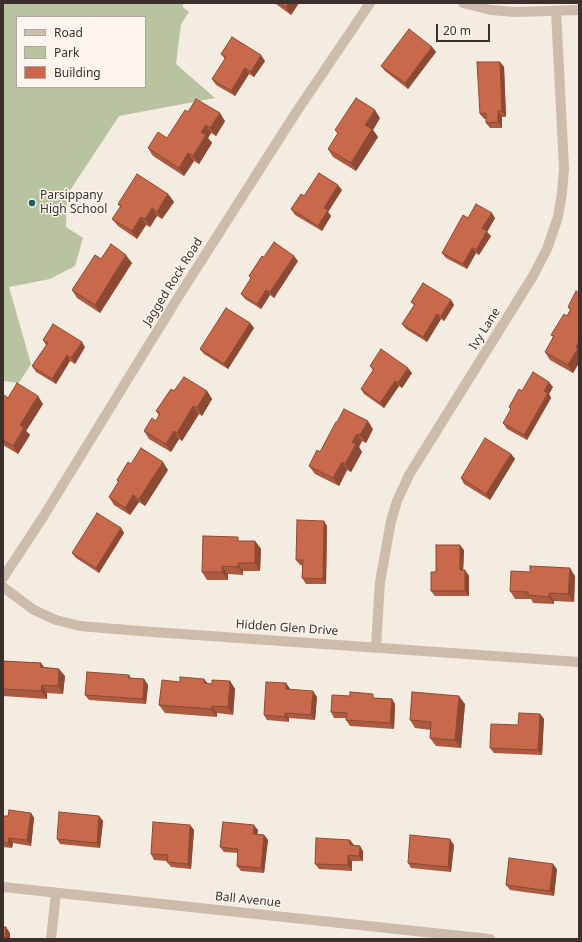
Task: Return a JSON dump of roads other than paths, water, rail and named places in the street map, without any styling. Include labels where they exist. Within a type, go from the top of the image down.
[{"type":"street","name":"Jagged Rock Road","points":[[3,578],[177,299],[295,114],[370,3]]},
{"type":"street","points":[[463,3],[492,10],[515,12],[579,10]]},
{"type":"street","name":"Ivy Lane","points":[[376,647],[380,582],[391,521],[397,501],[409,475],[534,276],[547,249],[558,217],[564,168],[556,11]]},
{"type":"street","name":"Hidden Glen Drive","points":[[3,587],[34,610],[56,620],[80,626],[579,662]]},
{"type":"street","name":"Ball Avenue","points":[[3,887],[490,939]]},
{"type":"street","points":[[52,939],[56,893]]},
{"type":"place","name":"Parsippany High School","points":[[32,203]]}]
